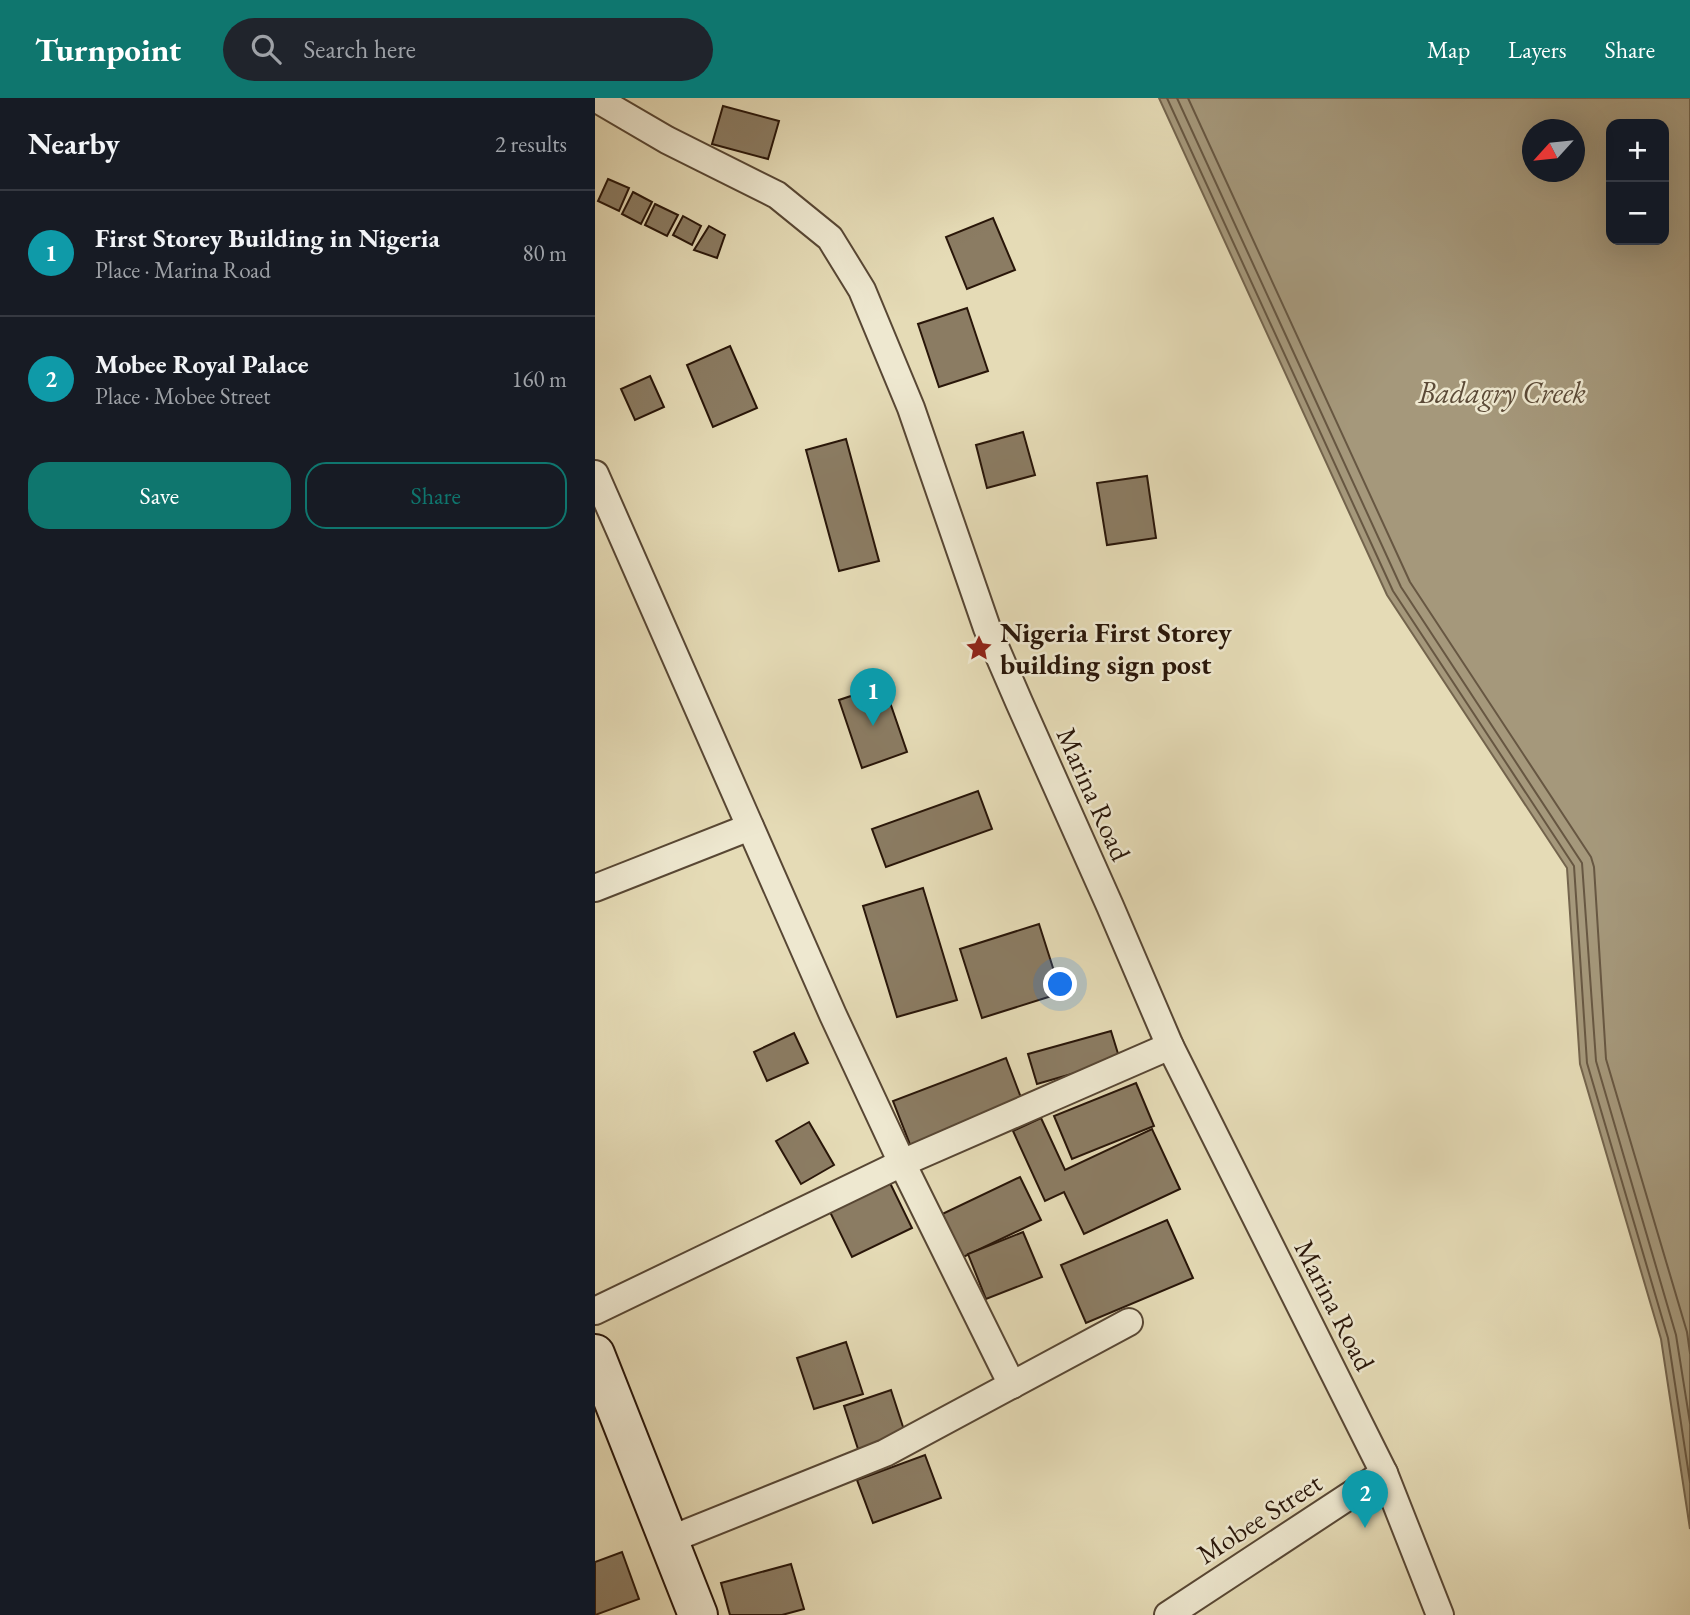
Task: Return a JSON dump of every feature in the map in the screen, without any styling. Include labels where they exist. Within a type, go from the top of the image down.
[{"type":"street","name":"Marina Road","points":[[595,98],[667,140],[777,195],[829,239],[862,290],[911,408],[987,628],[1170,1046],[1384,1473],[1440,1615]]},
{"type":"street","points":[[595,474],[833,1015],[902,1163],[1012,1385]]},
{"type":"street","points":[[595,888],[750,827]]},
{"type":"street","points":[[595,1311],[902,1163],[1170,1046]]},
{"type":"street","points":[[669,1540],[885,1453],[1129,1322]]},
{"type":"street","points":[[595,1354],[698,1615]]},
{"type":"street","points":[[595,1422],[672,1615]]},
{"type":"street","name":"Mobee Street","points":[[1168,1615],[1384,1473]]},
{"type":"water","name":"Badagry Creek","points":[[1159,98],[1690,98],[1690,1529],[1661,1339],[1580,1064],[1567,868],[1387,595]]},
{"type":"building","points":[[723,106],[779,121],[768,159],[712,144]]},
{"type":"building","points":[[608,179],[629,188],[619,211],[598,201]]},
{"type":"building","points":[[633,192],[652,202],[641,224],[622,214]]},
{"type":"building","points":[[655,204],[678,215],[667,236],[645,225]]},
{"type":"building","points":[[683,216],[701,226],[692,245],[673,235]]},
{"type":"building","points":[[993,218],[1015,270],[967,289],[946,237]]},
{"type":"building","points":[[709,226],[725,235],[717,258],[694,250]]},
{"type":"building","points":[[967,308],[988,371],[939,387],[918,324]]},
{"type":"building","points":[[730,346],[757,408],[713,427],[687,365]]},
{"type":"building","points":[[650,376],[664,407],[635,420],[621,389]]},
{"type":"building","points":[[1023,432],[1035,475],[987,488],[976,445]]},
{"type":"building","points":[[846,439],[879,561],[839,571],[806,450]]},
{"type":"building","points":[[1147,476],[1156,538],[1107,545],[1097,483]]},
{"type":"building","points":[[884,685],[907,752],[862,768],[839,700]]},
{"type":"building","points":[[978,791],[992,829],[886,867],[872,829]]},
{"type":"building","points":[[923,888],[957,1000],[897,1017],[863,906]]},
{"type":"building","points":[[1039,924],[1061,993],[982,1018],[960,949]]},
{"type":"building","points":[[1111,1031],[1120,1060],[1037,1084],[1028,1054]]},
{"type":"building","points":[[794,1033],[808,1063],[767,1081],[754,1052]]},
{"type":"building","points":[[1006,1058],[1023,1103],[911,1147],[893,1101]]},
{"type":"building","points":[[1136,1083],[1154,1126],[1072,1159],[1054,1116]]},
{"type":"building","points":[[1041,1118],[1065,1170],[1152,1129],[1180,1189],[1084,1234],[1064,1192],[1045,1201],[1013,1131]]},
{"type":"building","points":[[809,1122],[834,1165],[801,1184],[776,1141]]},
{"type":"building","points":[[1020,1177],[1041,1220],[957,1260],[936,1217]]},
{"type":"building","points":[[890,1183],[912,1228],[852,1257],[830,1212]]},
{"type":"building","points":[[1167,1220],[1193,1278],[1086,1323],[1061,1265]]},
{"type":"building","points":[[1023,1232],[1042,1277],[986,1299],[968,1254]]},
{"type":"building","points":[[846,1342],[863,1394],[814,1409],[797,1358]]},
{"type":"building","points":[[891,1390],[906,1436],[859,1452],[844,1406]]},
{"type":"building","points":[[925,1455],[941,1498],[873,1523],[857,1480]]},
{"type":"building","points":[[622,1552],[639,1599],[595,1615],[595,1562]]},
{"type":"building","points":[[791,1564],[804,1609],[782,1615],[730,1615],[721,1583]]},
{"type":"place","name":"Nigeria First Storey building sign post","points":[[979,648]]},
{"type":"place","name":"First Storey Building in Nigeria","points":[[873,726]]},
{"type":"place","name":"Mobee Royal Palace","points":[[1365,1528]]}]
